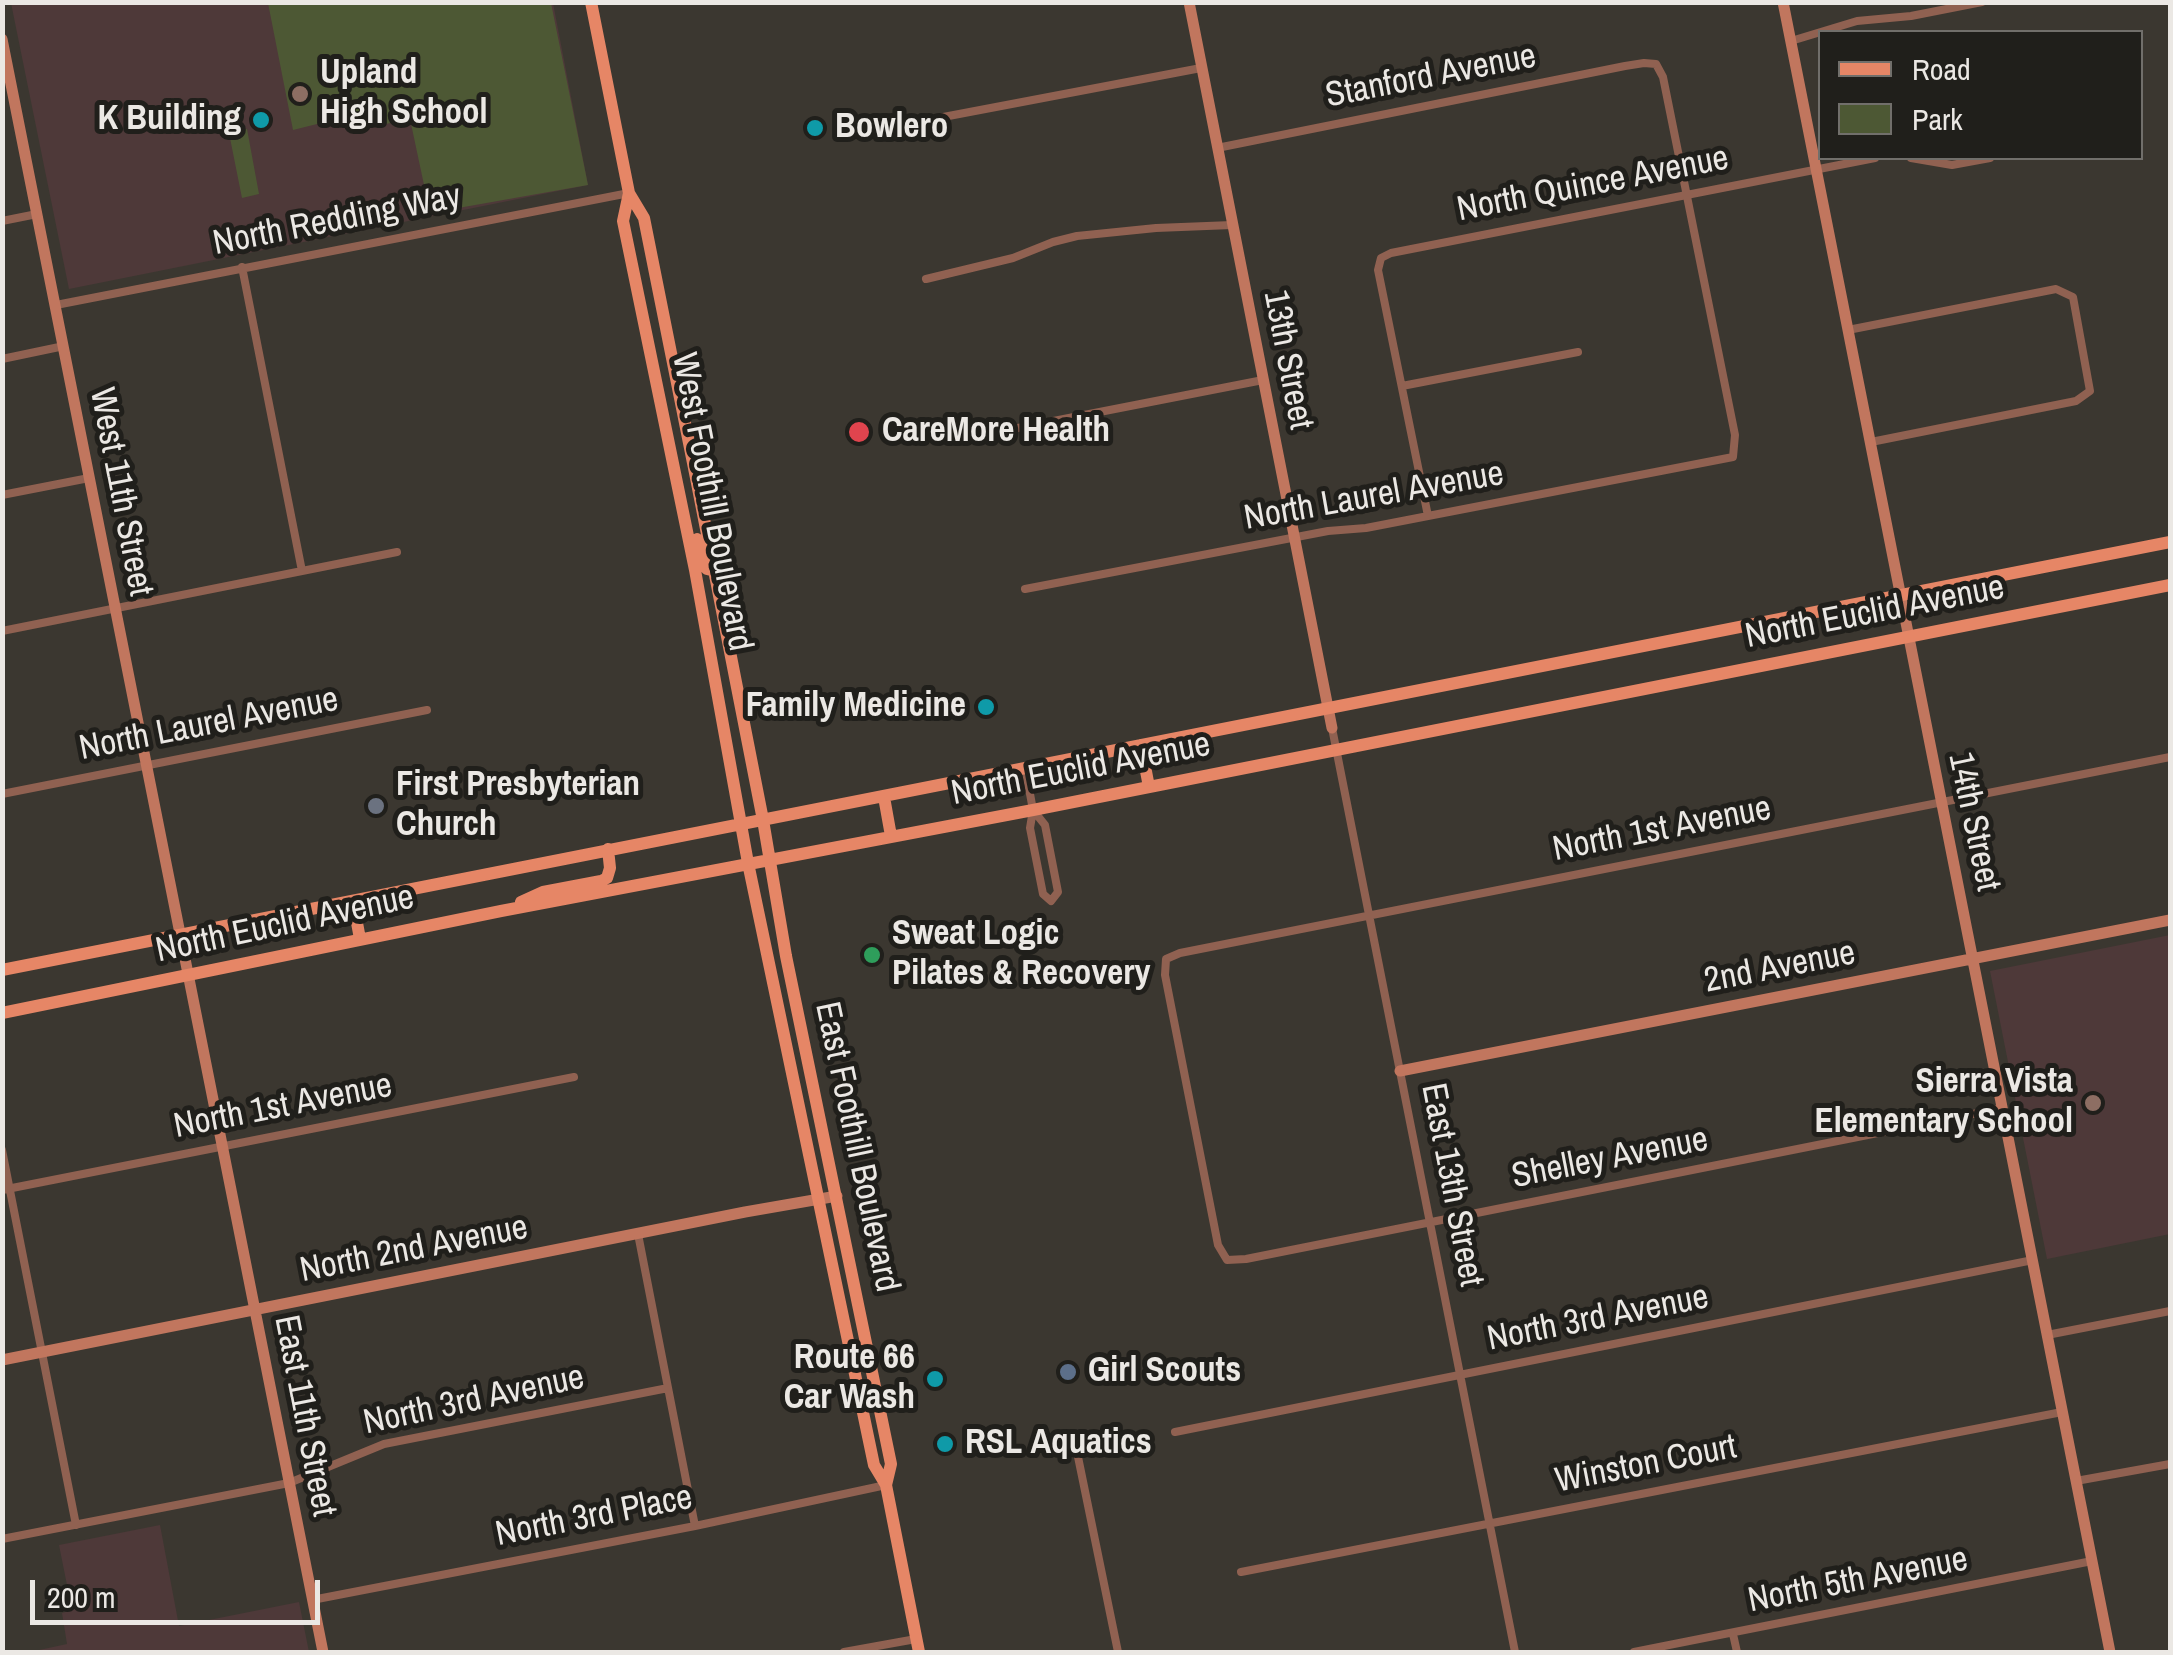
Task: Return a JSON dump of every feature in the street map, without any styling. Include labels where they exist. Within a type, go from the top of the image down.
[{"type":"main road","name":"West Foothill Boulevard","points":[[591,2],[629,193],[644,218],[763,820]]},
{"type":"main road","name":"West Foothill Boulevard","points":[[629,193],[623,222],[742,824]]},
{"type":"main road","points":[[676,476],[689,498],[704,565],[715,571]]},
{"type":"main road","name":"North Euclid Avenue","points":[[2,970],[2170,542]]},
{"type":"main road","name":"North Euclid Avenue","points":[[2,1013],[501,911],[2170,585]]},
{"type":"main road","points":[[1141,744],[1149,787]]},
{"type":"main road","points":[[884,797],[891,836]]},
{"type":"main road","name":"East Foothill Boulevard","points":[[763,820],[786,956],[890,1464],[886,1485]]},
{"type":"main road","name":"East Foothill Boulevard","points":[[742,824],[874,1465],[886,1485],[917,1646]]},
{"type":"main road","points":[[501,911],[543,892],[607,878],[608,849]]},
{"type":"main road","points":[[353,901],[360,939]]},
{"type":"street","name":"13th Street","points":[[1189,2],[1332,728]]},
{"type":"street","name":"14th Street","points":[[1783,2],[2110,1652]]},
{"type":"street","points":[[1827,30],[1857,21],[1911,16],[1982,2]]},
{"type":"street","points":[[1791,41],[1818,33]]},
{"type":"street","name":"West 11th Street","points":[[2,39],[7,84],[38,214],[184,956]]},
{"type":"street","name":"Stanford Avenue","points":[[1216,148],[1644,62],[1656,64],[1663,77],[1686,194]]},
{"type":"street","points":[[896,126],[1201,68]]},
{"type":"street","name":"North Quince Avenue","points":[[1402,386],[1378,270],[1381,258],[1391,253],[1864,160]]},
{"type":"street","points":[[1923,160],[1952,165],[1979,160]]},
{"type":"street","name":"North Redding Way","points":[[56,305],[629,193]]},
{"type":"street","name":"North Laurel Avenue","points":[[1025,589],[1733,457],[1734,435],[1686,194]]},
{"type":"street","points":[[2,221],[38,214]]},
{"type":"street","points":[[926,279],[1013,258],[1077,236],[1232,225]]},
{"type":"street","points":[[242,267],[302,571]]},
{"type":"street","points":[[1848,330],[2056,289],[2073,297],[2090,391],[2076,401],[1871,442]]},
{"type":"street","points":[[2,359],[64,346]]},
{"type":"street","points":[[1428,516],[1402,386],[1578,352]]},
{"type":"street","points":[[982,436],[1263,380]]},
{"type":"street","points":[[2,495],[90,478]]},
{"type":"street","points":[[2,631],[397,552]]},
{"type":"street","name":"North Laurel Avenue","points":[[2,794],[427,710]]},
{"type":"street","name":"East 13th Street","points":[[1332,728],[1514,1652]]},
{"type":"street","name":"North 1st Avenue","points":[[1227,1260],[1218,1245],[1214,1226],[1165,974],[1166,959],[1180,953],[2170,757]]},
{"type":"street","points":[[1025,767],[1033,810],[1030,828],[1043,894],[1051,902],[1058,892],[1045,825],[1033,810]]},
{"type":"street","name":"2nd Avenue","points":[[1400,1072],[2170,920]]},
{"type":"street","name":"East 11th Street","points":[[184,956],[323,1652]]},
{"type":"street","name":"North 1st Avenue","points":[[6,1189],[574,1077]]},
{"type":"street","name":"Shelley Avenue","points":[[1227,1260],[2003,1108]]},
{"type":"street","points":[[2,1150],[6,1189],[76,1525]]},
{"type":"street","name":"North 2nd Avenue","points":[[2,1360],[837,1196]]},
{"type":"street","points":[[638,1234],[695,1526]]},
{"type":"street","name":"North 3rd Avenue","points":[[1174,1432],[2033,1260]]},
{"type":"street","points":[[2047,1334],[2170,1310]]},
{"type":"street","name":"North 3rd Avenue","points":[[2,1540],[289,1482],[384,1444],[668,1388]]},
{"type":"street","name":"Winston Court","points":[[1241,1572],[2062,1412]]},
{"type":"street","points":[[1077,1452],[1118,1652]]},
{"type":"street","points":[[2076,1482],[2170,1464]]},
{"type":"street","name":"North 3rd Place","points":[[312,1600],[886,1485]]},
{"type":"street","name":"North 5th Avenue","points":[[1634,1652],[2092,1561]]},
{"type":"street","points":[[1734,1634],[1737,1652]]},
{"type":"street","points":[[844,1652],[917,1646]]},
{"type":"shaded area","name":"Upland High School","points":[[11,3],[553,3],[588,185],[69,289]]},
{"type":"shaded area","name":"Sierra Vista Elementary School","points":[[2170,935],[2170,1234],[2047,1259],[1990,971]]},
{"type":"shaded area","points":[[160,1525],[179,1626],[299,1602],[309,1652],[30,1652],[67,1644],[62,1613],[72,1610],[59,1545]]},
{"type":"green space","points":[[268,3],[551,3],[588,185],[430,213],[410,119],[356,130],[350,120],[337,119],[293,130]]},
{"type":"green space","points":[[247,129],[259,194],[242,198],[229,133]]},
{"type":"place","name":"Upland High School","points":[[300,94]]},
{"type":"place","name":"K Building","points":[[261,120]]},
{"type":"place","name":"Bowlero","points":[[815,128]]},
{"type":"place","name":"CareMore Health","points":[[859,432]]},
{"type":"place","name":"Family Medicine","points":[[986,707]]},
{"type":"place","name":"First Presbyterian Church","points":[[376,806]]},
{"type":"place","name":"Sweat Logic Pilates & Recovery","points":[[872,955]]},
{"type":"place","name":"Sierra Vista Elementary School","points":[[2093,1103]]},
{"type":"place","name":"Girl Scouts","points":[[1068,1372]]},
{"type":"place","name":"Route 66 Car Wash","points":[[935,1379]]},
{"type":"place","name":"RSL Aquatics","points":[[945,1444]]}]
